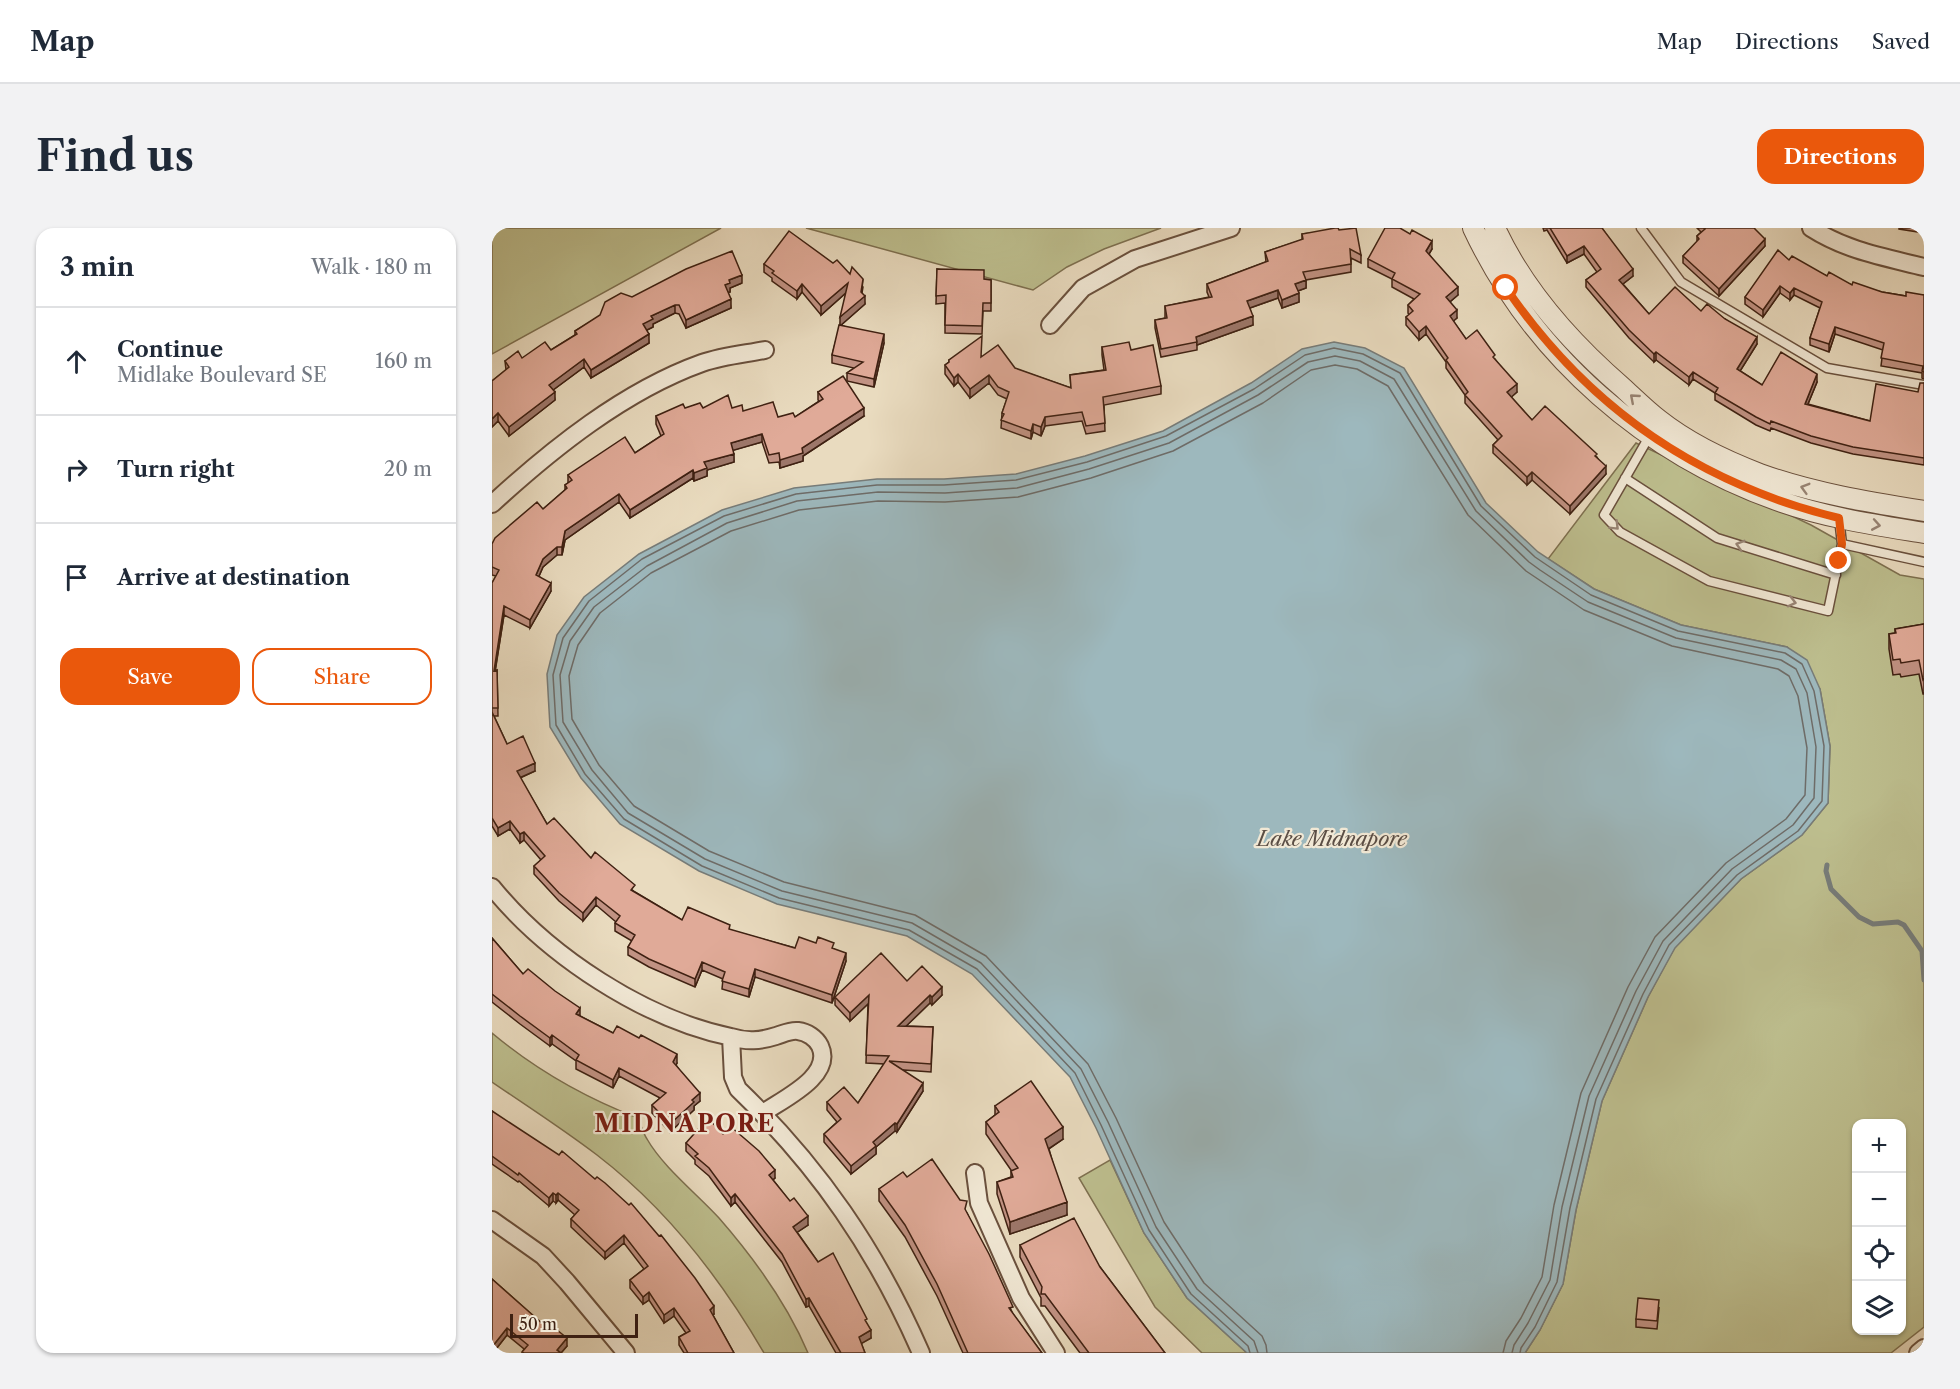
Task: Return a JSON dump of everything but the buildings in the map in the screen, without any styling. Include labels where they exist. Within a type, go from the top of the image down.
[{"type":"street","points":[[1050,325],[1083,288],[1135,260],[1231,228]]},
{"type":"street","points":[[1473,228],[1506,288],[1546,342],[1594,391],[1655,428],[1757,473],[1814,491],[1924,512]]},
{"type":"street","points":[[1495,228],[1530,289],[1568,336],[1655,428],[1702,467],[1738,485],[1784,503],[1839,518],[1924,533]]},
{"type":"street","points":[[1811,228],[1859,252],[1924,267]]},
{"type":"street","points":[[492,504],[532,467],[576,432],[673,375],[705,362],[765,350]]},
{"type":"street","points":[[1839,518],[1843,497]]},
{"type":"street","points":[[492,887],[561,955],[633,1001],[701,1031],[744,1041],[798,1031],[811,1035],[820,1046],[822,1062],[815,1077],[763,1113]]},
{"type":"street","points":[[731,1037],[733,1077],[738,1089],[763,1113],[820,1179],[853,1225],[900,1304],[921,1353]]},
{"type":"street","points":[[975,1173],[979,1203],[1021,1298],[1056,1353]]},
{"type":"street","points":[[492,1220],[543,1256],[624,1352]]},
{"type":"street","points":[[1918,1353],[1924,1348]]},
{"type":"lane","points":[[1641,228],[1681,282],[1827,368],[1924,385]]},
{"type":"lane","points":[[1655,428],[1604,515],[1620,532],[1709,581],[1828,611],[1842,544],[1839,518]]},
{"type":"lane","points":[[1625,478],[1717,538],[1836,575]]},
{"type":"lane","points":[[1842,544],[1924,562]]},
{"type":"green space","points":[[492,228],[721,228],[492,354]]},
{"type":"green space","points":[[806,228],[1161,228],[1104,249],[1067,267],[1033,290]]},
{"type":"green space","points":[[1636,443],[1811,525],[1900,575],[1924,579],[1924,1327],[1891,1353],[1525,1353],[1540,1330],[1563,1284],[1576,1210],[1602,1101],[1648,997],[1675,947],[1741,879],[1802,835],[1828,803],[1830,746],[1820,689],[1787,647],[1681,625],[1594,589],[1548,559]]},
{"type":"green space","points":[[492,1033],[526,1059],[562,1082],[638,1118],[646,1137],[662,1160],[719,1218],[757,1265],[780,1300],[808,1353],[764,1353],[710,1272],[669,1221],[646,1198],[597,1155],[492,1082]]},
{"type":"green space","points":[[1110,1160],[1144,1233],[1187,1298],[1247,1353],[1202,1353],[1155,1307],[1079,1178]]},
{"type":"water","name":"Lake Midnapore","points":[[1334,342],[1365,348],[1404,368],[1486,503],[1538,552],[1594,589],[1681,625],[1787,647],[1807,660],[1820,689],[1830,746],[1828,803],[1802,835],[1741,879],[1675,948],[1648,997],[1602,1101],[1576,1210],[1563,1284],[1540,1330],[1525,1353],[1247,1353],[1187,1298],[1144,1233],[1070,1077],[972,974],[907,936],[777,904],[699,871],[620,824],[581,778],[550,727],[547,674],[557,635],[584,597],[639,554],[722,510],[794,488],[877,479],[944,479],[1016,474],[1085,456],[1163,431],[1251,383],[1302,349]]},
{"type":"waterway","points":[[1827,865],[1826,871],[1831,889],[1859,917],[1873,924],[1898,922],[1904,925],[1922,951],[1924,980]]},
{"type":"district","name":"MIDNAPORE","points":[[685,1123]]},
{"type":"route","points":[[1506,288],[1546,342],[1569,367],[1620,412],[1675,452],[1757,494],[1839,518],[1842,544],[1839,561]]}]
